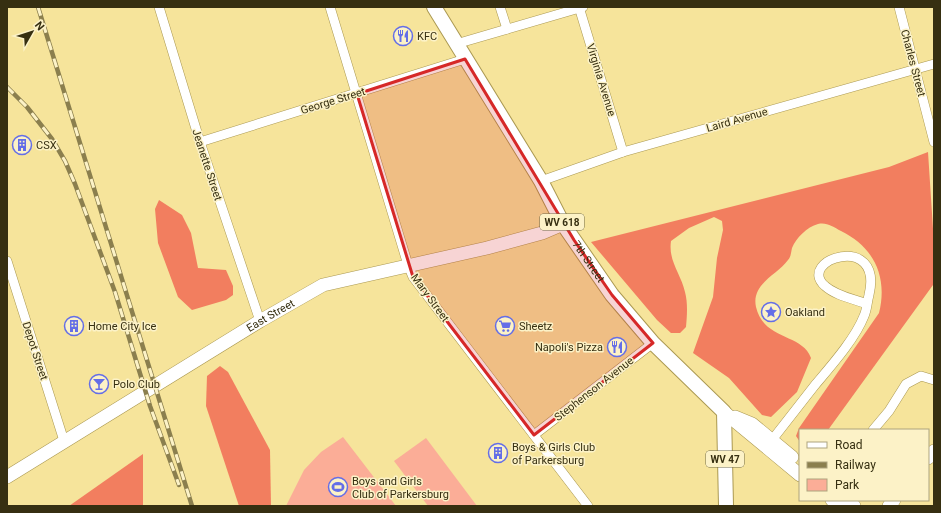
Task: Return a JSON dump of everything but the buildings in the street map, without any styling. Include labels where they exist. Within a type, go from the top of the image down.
[{"type":"main road","name":"7th Street","points":[[434,7],[465,60],[541,181],[563,224],[612,295],[653,343],[724,412],[799,473]]},
{"type":"main road","name":"East Street","points":[[7,477],[260,321],[323,285],[486,248],[542,233],[563,224]]},
{"type":"main road","name":"7th Street","points":[[724,412],[752,424],[799,462]]},
{"type":"main road","name":"WV 47","points":[[724,412],[726,506]]},
{"type":"street","name":"Jeanette Street","points":[[159,7],[200,142],[260,321]]},
{"type":"street","name":"Mary Street","points":[[330,7],[408,265],[413,277],[588,506]]},
{"type":"street","points":[[500,7],[506,29]]},
{"type":"street","points":[[456,44],[580,7]]},
{"type":"street","name":"Virginia Avenue","points":[[580,7],[623,152]]},
{"type":"street","name":"Charles Street","points":[[899,7],[934,142]]},
{"type":"street","name":"George Street","points":[[200,142],[465,60]]},
{"type":"street","name":"Laird Avenue","points":[[541,181],[623,152],[934,64]]},
{"type":"street","points":[[772,440],[842,352],[864,316],[867,304],[872,284],[866,265],[854,256],[846,256],[828,261],[823,266],[819,274],[820,281],[825,286],[840,294],[867,304]]},
{"type":"street","name":"Depot Street","points":[[7,261],[64,442]]},
{"type":"street","name":"Stephenson Avenue","points":[[534,435],[653,343]]},
{"type":"street","points":[[874,429],[889,411],[906,384],[921,376],[934,380]]},
{"type":"highlighted area","points":[[465,59],[574,240],[612,295],[653,343],[534,435],[413,277],[357,94]]},
{"type":"green space","name":"Boys and Girls Club of Parkersburg","points":[[343,437],[396,506],[286,506],[304,470],[321,452]]},
{"type":"green space","points":[[426,438],[477,506],[428,506],[394,461]]},
{"type":"shaded area","points":[[928,152],[934,244],[933,285],[829,429],[799,429],[799,440],[796,436],[799,428],[879,313],[882,287],[880,275],[870,254],[862,246],[852,238],[830,225],[814,225],[799,237],[792,248],[789,259],[766,280],[757,292],[755,299],[760,318],[767,326],[800,344],[811,358],[797,392],[771,417],[762,415],[729,378],[693,353],[713,297],[717,258],[723,230],[722,221],[714,217],[689,228],[671,241],[671,255],[683,285],[687,301],[686,327],[680,333],[671,333],[657,320],[591,242],[889,167]]},
{"type":"shaded area","points":[[159,200],[182,215],[191,233],[198,268],[226,270],[233,286],[233,295],[226,300],[192,310],[178,297],[158,243],[155,209]]},
{"type":"shaded area","points":[[220,366],[228,372],[270,450],[271,506],[239,506],[206,406],[207,376]]},
{"type":"shaded area","points":[[143,454],[143,506],[69,506]]},
{"type":"railway","points":[[38,7],[192,506]]},
{"type":"railway","points":[[7,87],[27,107],[52,139],[65,161],[75,184],[115,292],[150,406],[179,485]]},
{"type":"place","name":"KFC","points":[[403,36]]},
{"type":"place","name":"CSX","points":[[22,145]]},
{"type":"place","name":"Oakland","points":[[771,312]]},
{"type":"place","name":"Home City Ice","points":[[74,326]]},
{"type":"place","name":"Sheetz","points":[[505,326]]},
{"type":"place","name":"Napoli's Pizza","points":[[617,347]]},
{"type":"place","name":"Polo Club","points":[[99,384]]},
{"type":"place","name":"Boys & Girls Club of Parkersburg","points":[[498,453]]},
{"type":"place","name":"Boys and Girls Club of Parkersburg","points":[[338,487]]}]
